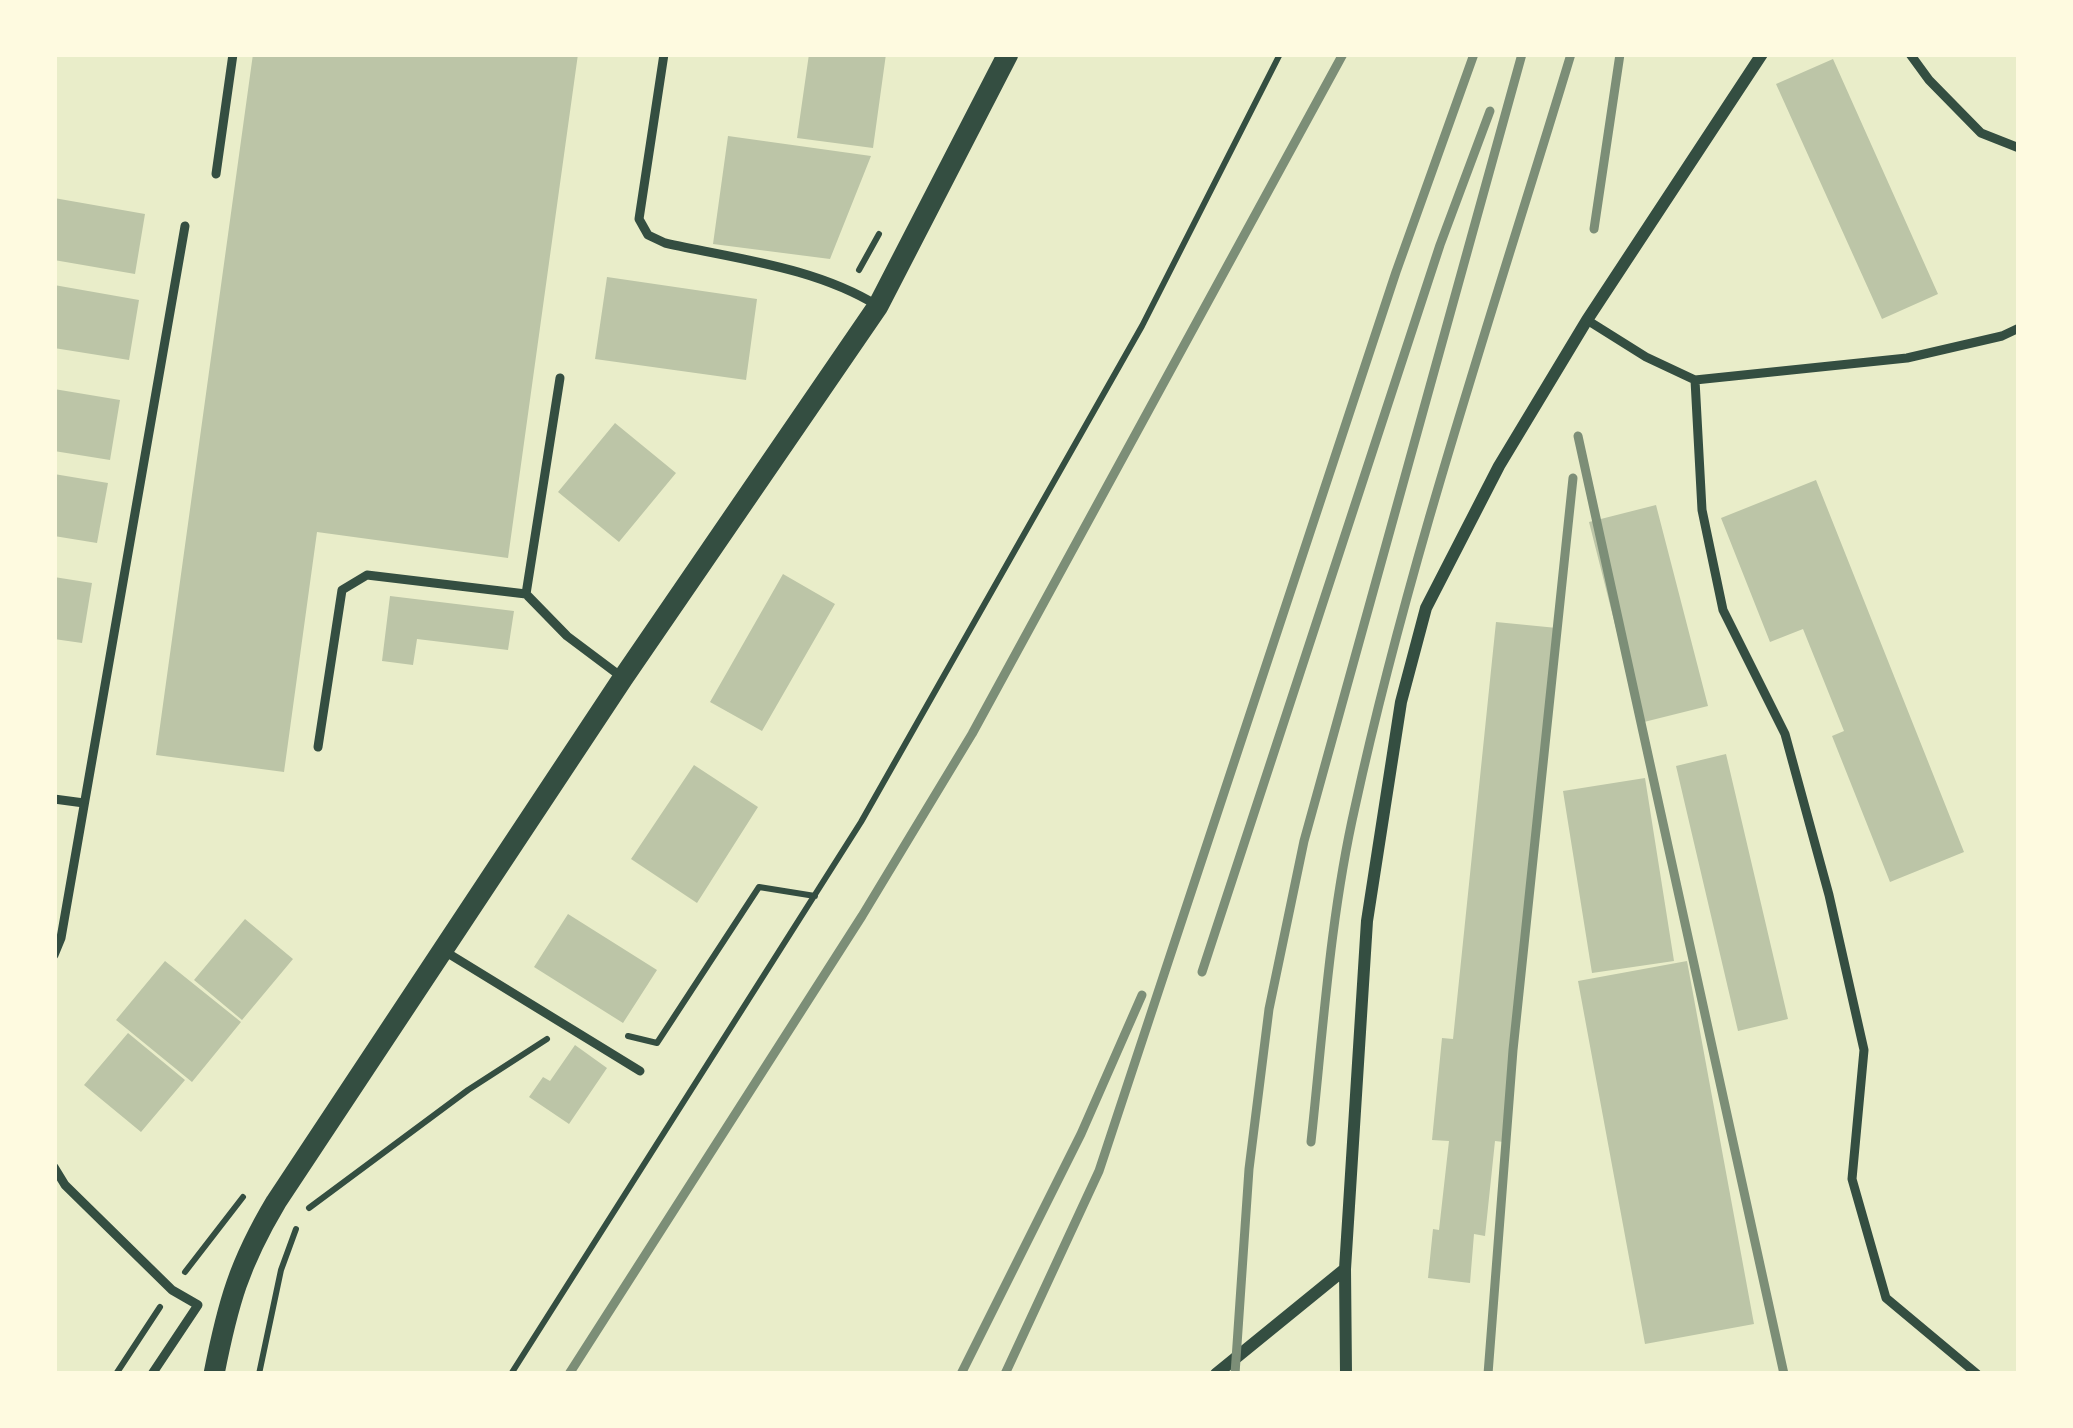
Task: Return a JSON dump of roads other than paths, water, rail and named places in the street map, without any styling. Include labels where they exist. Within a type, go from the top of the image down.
[{"type":"street","points":[[214,1374],[245,1253],[441,950],[878,306],[1008,54]]},
{"type":"street","points":[[1346,1374],[1345,1269],[1367,922],[1401,703],[1426,608],[1499,466],[1587,320],[1762,54]]},
{"type":"street","points":[[1216,1374],[1345,1269]]},
{"type":"lane","points":[[216,174],[233,54]]},
{"type":"lane","points":[[664,54],[639,219],[649,235],[664,243],[823,279],[878,306]]},
{"type":"lane","points":[[1910,54],[1981,134],[2019,148]]},
{"type":"lane","points":[[54,955],[61,938],[185,226]]},
{"type":"lane","points":[[1587,320],[1646,357],[1695,380],[1907,358],[2002,337],[2019,328]]},
{"type":"lane","points":[[526,594],[560,378]]},
{"type":"lane","points":[[1695,380],[1702,510],[1724,610],[1786,734],[1864,1050],[1852,1179],[1886,1298],[1977,1374]]},
{"type":"lane","points":[[318,747],[342,590],[367,575],[526,594],[567,636],[623,678]]},
{"type":"lane","points":[[54,799],[84,803]]},
{"type":"lane","points":[[441,950],[640,1071]]},
{"type":"lane","points":[[54,1167],[65,1185],[172,1290],[198,1305],[226,1313]]},
{"type":"lane","points":[[152,1374],[198,1305]]},
{"type":"railway","points":[[569,1374],[862,916],[972,734],[1343,54]]},
{"type":"railway","points":[[1005,1374],[1099,1171],[1396,272],[1474,54]]},
{"type":"railway","points":[[1235,1374],[1249,1169],[1269,1009],[1304,841],[1522,54]]},
{"type":"railway","points":[[1311,1142],[1339,890],[1377,712],[1456,429],[1571,54]]},
{"type":"railway","points":[[1594,229],[1620,54]]},
{"type":"railway","points":[[1202,972],[1440,245],[1490,111]]},
{"type":"railway","points":[[1578,436],[1784,1374]]},
{"type":"railway","points":[[1488,1374],[1513,1050],[1573,478]]},
{"type":"railway","points":[[961,1374],[1081,1134],[1142,995]]}]
